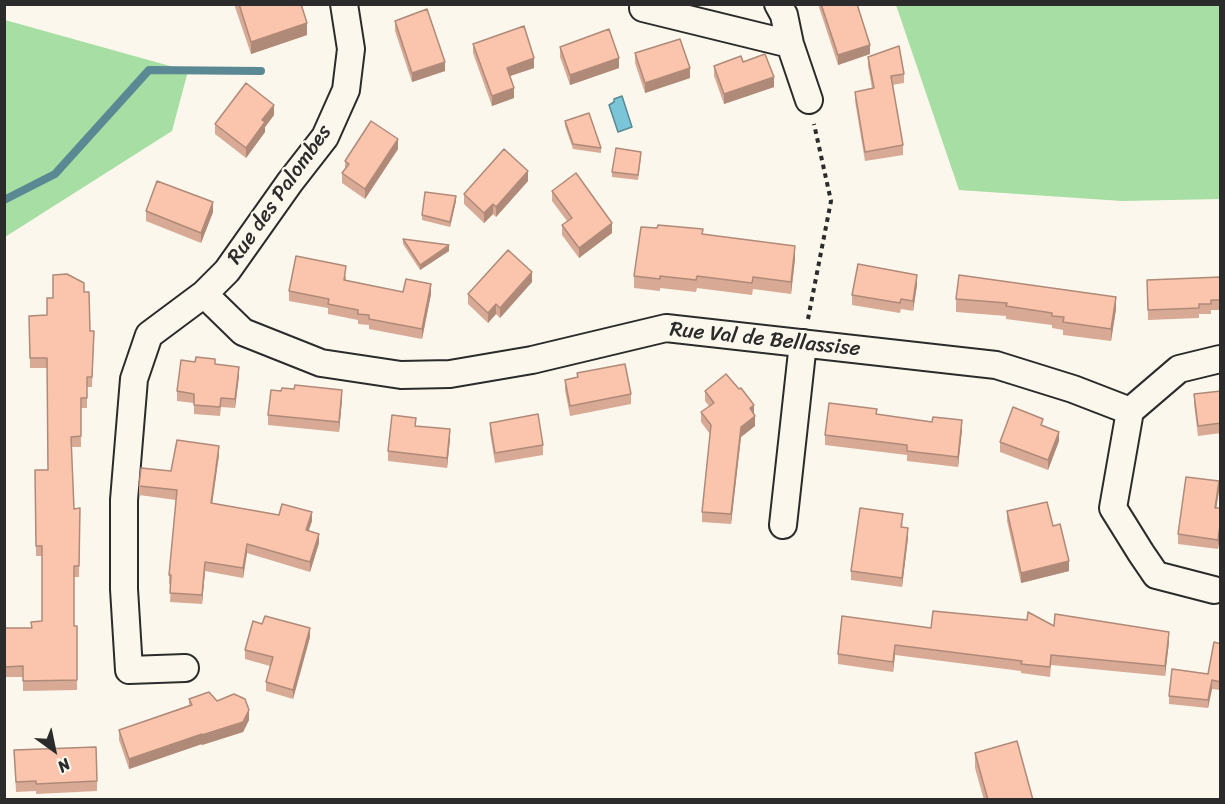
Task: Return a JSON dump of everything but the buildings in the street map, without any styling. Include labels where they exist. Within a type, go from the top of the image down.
[{"type":"street","name":"Rue des Palombes","points":[[185,668],[129,670],[124,589],[124,500],[134,379],[149,335],[204,294],[227,271],[290,182],[326,137],[346,90],[351,49],[344,4]]},
{"type":"street","points":[[778,4],[784,15],[790,44],[809,100]]},
{"type":"street","points":[[640,6],[790,44]]},
{"type":"street","name":"Rue Val de Bellassise","points":[[204,294],[243,332],[321,363],[401,375],[450,374],[520,362],[666,328],[996,365],[1073,389],[1130,411]]},
{"type":"street","points":[[783,525],[803,343]]},
{"type":"street","points":[[1214,590],[1156,575],[1113,508],[1130,411],[1179,369],[1221,359]]},
{"type":"path","points":[[803,343],[831,201],[809,100]]},
{"type":"green space","points":[[896,5],[1220,5],[1220,199],[1122,201],[959,190]]},
{"type":"green space","points":[[5,20],[188,71],[172,131],[5,237]]},
{"type":"water","points":[[622,96],[632,127],[618,132],[609,105],[614,102],[614,99]]},
{"type":"waterway","points":[[4,200],[55,174],[149,70],[261,71]]}]
